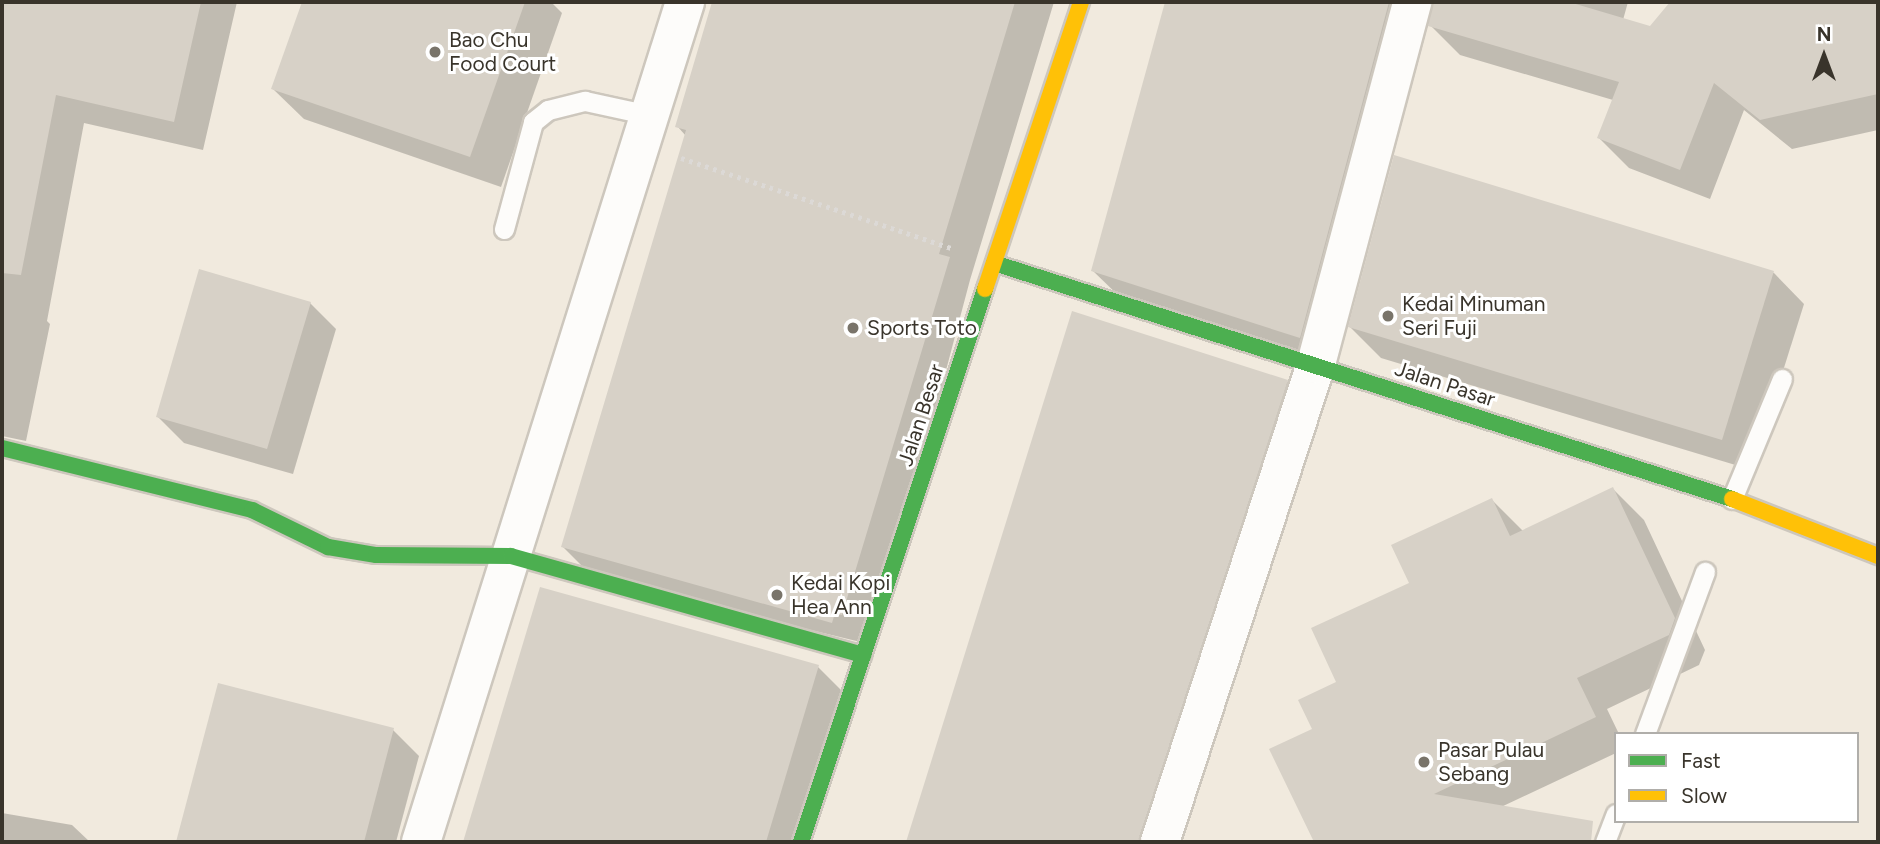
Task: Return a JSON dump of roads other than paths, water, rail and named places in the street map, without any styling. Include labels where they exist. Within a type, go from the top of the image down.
[{"type":"street","points":[[421,842],[685,2]]},
{"type":"street","name":"Jalan Besar","points":[[801,842],[1082,2]]},
{"type":"street","points":[[1160,842],[1316,364],[1412,2]]},
{"type":"street","name":"Jalan Pasar","points":[[994,263],[1732,499],[1878,556]]},
{"type":"street","points":[[2,447],[252,510],[328,547],[376,555],[510,556],[863,655]]},
{"type":"lane","points":[[504,229],[533,122],[548,110],[585,101],[645,130]]},
{"type":"lane","points":[[1732,499],[1782,379]]},
{"type":"lane","points":[[1646,732],[1705,572]]},
{"type":"lane","points":[[1605,842],[1614,819]]},
{"type":"place","name":"Bao Chu Food Court","points":[[435,52]]},
{"type":"place","name":"Kedai Minuman Seri Fuji","points":[[1388,316]]},
{"type":"place","name":"Sports Toto","points":[[853,328]]},
{"type":"place","name":"Kedai Kopi Hea Ann","points":[[777,595]]},
{"type":"place","name":"Pasar Pulau Sebang","points":[[1424,762]]}]
